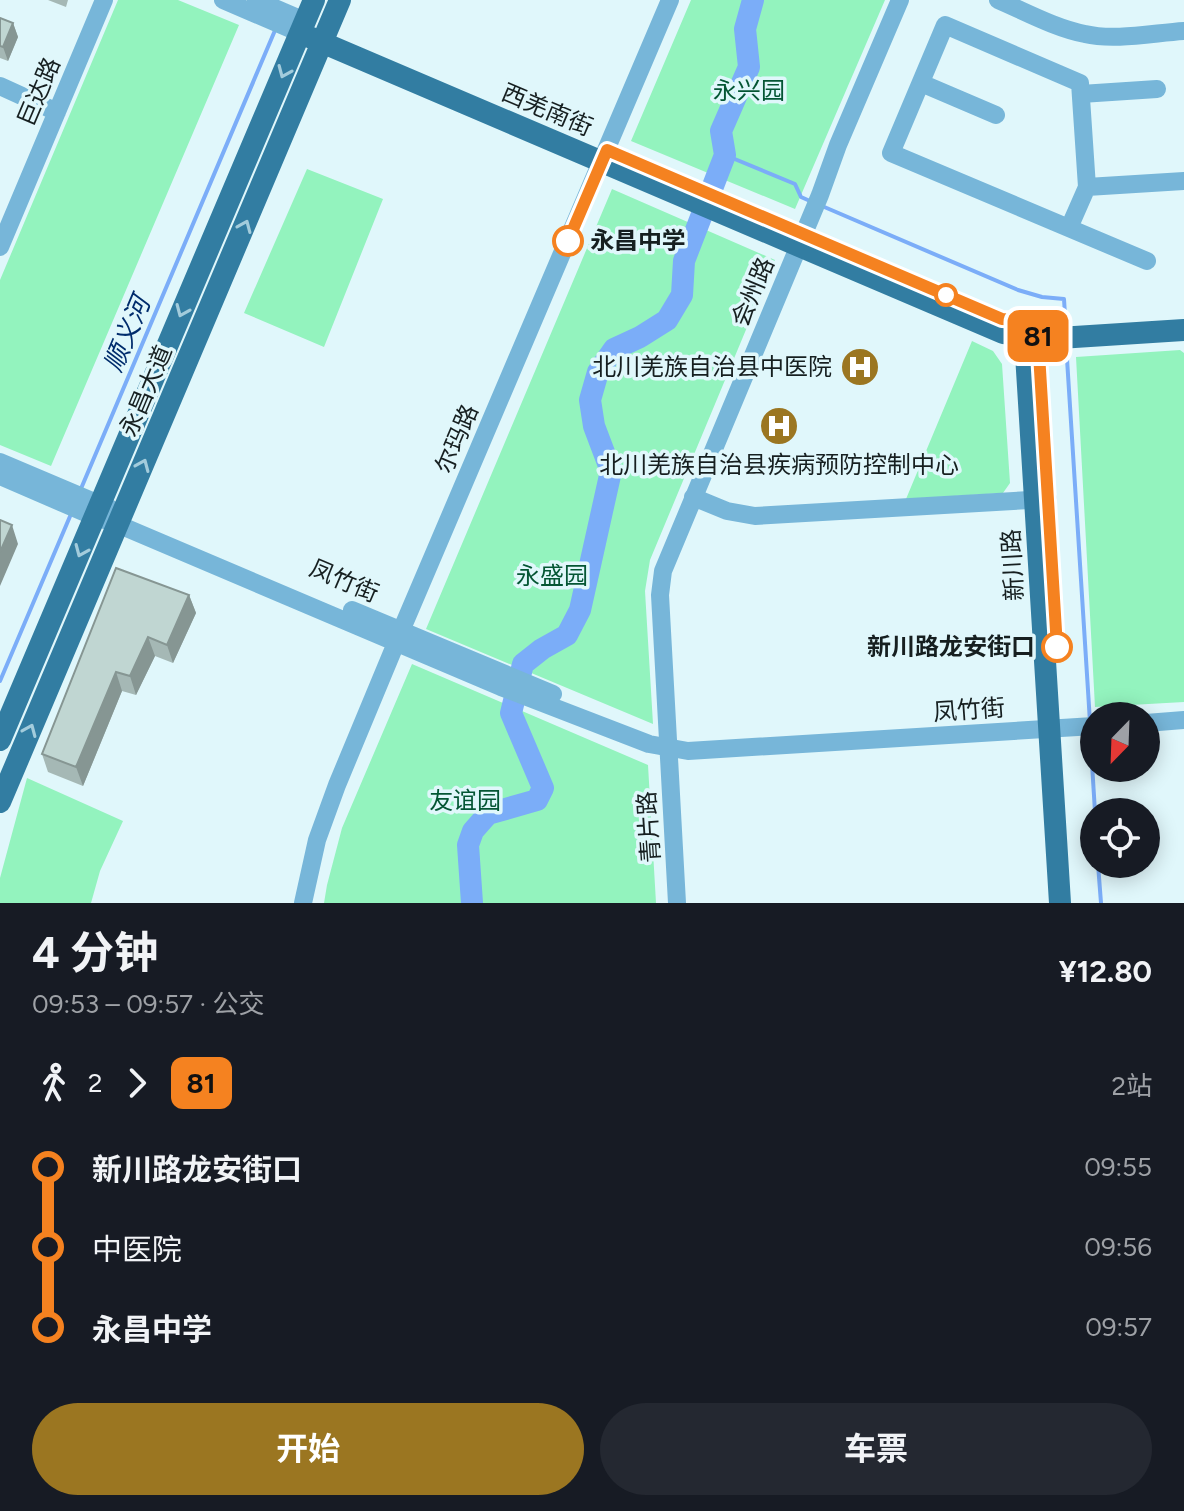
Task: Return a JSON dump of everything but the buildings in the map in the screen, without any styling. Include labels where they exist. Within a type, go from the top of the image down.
[{"type":"main road","name":"永昌大道","points":[[0,802],[340,0]]},
{"type":"main road","name":"永昌大道","points":[[0,740],[91,508],[300,19]]},
{"type":"main road","name":"西羌南街","points":[[300,19],[324,36],[604,156],[802,240],[1002,319],[1049,329],[1184,330]]},
{"type":"main road","name":"西羌南街","points":[[1049,329],[1184,315]]},
{"type":"main road","name":"新川路","points":[[1049,329],[1041,499],[1072,727],[1072,903]]},
{"type":"main road","name":"新川路","points":[[1060,903],[1072,727]]},
{"type":"street","name":"巨达路","points":[[0,247],[91,0]]},
{"type":"street","name":"巨达路","points":[[0,214],[40,120],[52,109],[104,0]]},
{"type":"street","points":[[223,0],[262,7],[300,19]]},
{"type":"street","name":"尔玛路","points":[[303,903],[327,813],[670,0]]},
{"type":"street","name":"会州路","points":[[668,748],[661,583],[666,560],[900,0]]},
{"type":"street","points":[[998,0],[1087,35],[1184,31]]},
{"type":"street","points":[[1069,228],[1087,187],[1080,83],[945,25],[891,153],[1147,261]]},
{"type":"street","points":[[921,83],[996,115]]},
{"type":"street","points":[[0,86],[52,109]]},
{"type":"street","points":[[1081,94],[1157,89]]},
{"type":"street","points":[[1087,187],[1184,181]]},
{"type":"street","name":"凤竹街","points":[[0,462],[91,508],[504,681],[648,734],[668,748],[688,751],[1072,727]]},
{"type":"street","name":"凤竹街","points":[[0,476],[60,494]]},
{"type":"street","points":[[693,497],[727,511],[755,516],[1041,499]]},
{"type":"street","points":[[1160,722],[1184,720]]},
{"type":"street","name":"青片路","points":[[668,748],[677,903]]},
{"type":"green space","points":[[118,0],[178,0],[239,25],[51,466],[0,445],[0,280]]},
{"type":"green space","name":"永兴园","points":[[691,0],[885,0],[795,209],[631,141]]},
{"type":"green space","points":[[307,169],[383,199],[324,347],[244,313]]},
{"type":"green space","name":"永盛园","points":[[612,189],[775,260],[650,560],[645,591],[653,724],[426,629]]},
{"type":"green space","points":[[972,341],[993,351],[1002,364],[1010,483],[1003,493],[906,499]]},
{"type":"green space","points":[[1180,350],[1184,353],[1184,702],[1095,702],[1076,357]]},
{"type":"green space","name":"友谊园","points":[[412,664],[648,765],[656,903],[324,903],[342,828]]},
{"type":"green space","points":[[27,778],[123,821],[100,871],[91,903],[0,903],[0,878]]},
{"type":"waterway","points":[[472,903],[468,845],[473,831],[488,814],[537,800],[543,788],[511,713],[523,664],[567,635],[580,610],[611,471],[594,426],[590,400],[598,372],[614,349],[667,320],[682,295],[684,261],[725,155],[721,131],[749,67],[745,29],[753,0]]},
{"type":"waterway","name":"顺义河","points":[[80,491],[276,28]]},
{"type":"waterway","points":[[725,155],[795,184],[801,197],[810,201]]},
{"type":"waterway","points":[[822,206],[1018,290],[1064,299],[1066,331]]},
{"type":"waterway","points":[[1066,343],[1089,702]]},
{"type":"waterway","name":"顺义河","points":[[0,681],[71,514]]},
{"type":"waterway","points":[[1093,782],[1094,798]]},
{"type":"waterway","points":[[1099,878],[1101,903]]},
{"type":"bus line","name":"81","points":[[568,241],[607,150],[1002,319],[1037,321],[1057,647]]},
{"type":"place","name":"永昌中学","points":[[568,241]]},
{"type":"place","name":"北川羌族自治县中医院","points":[[860,367]]},
{"type":"place","name":"北川羌族自治县疾病预防控制中心","points":[[779,426]]},
{"type":"place","name":"新川路龙安街口","points":[[1057,647]]}]
